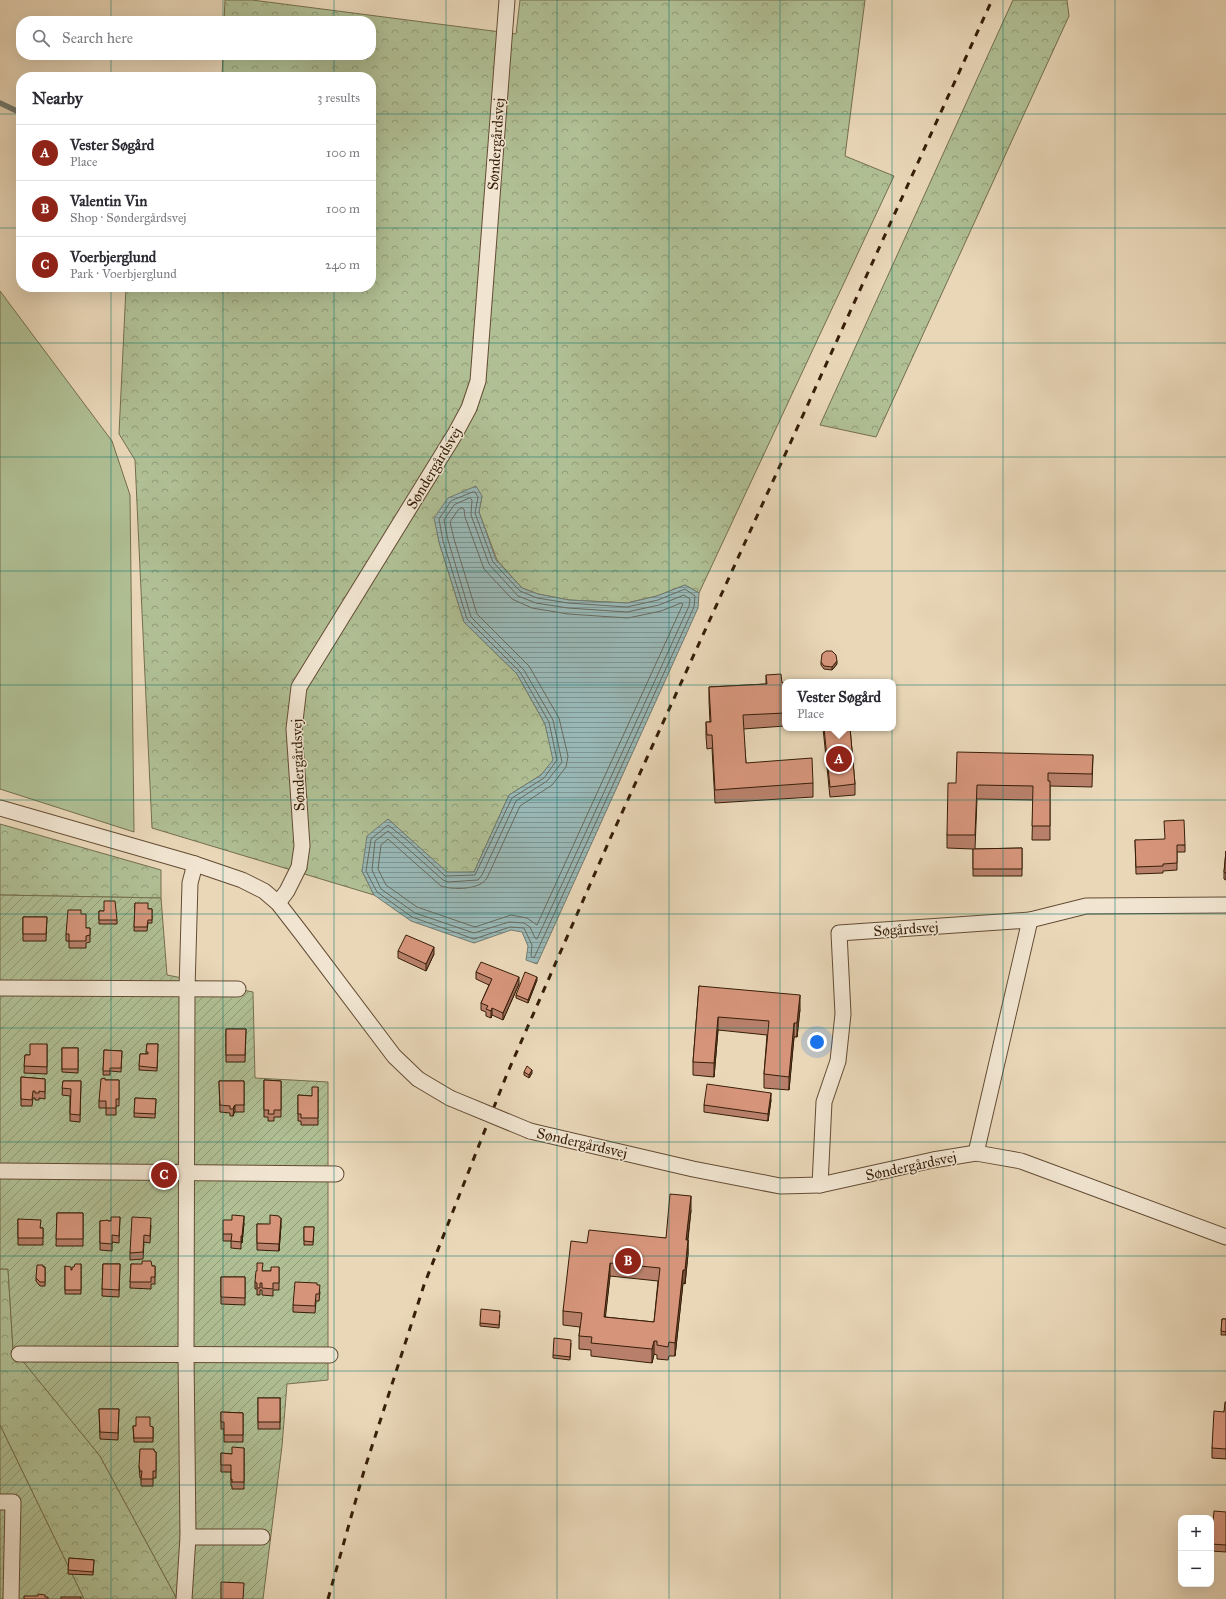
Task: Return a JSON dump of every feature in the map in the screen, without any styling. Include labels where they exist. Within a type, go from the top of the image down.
[{"type":"street","name":"Søndergårdsvej","points":[[278,903],[287,891],[299,867],[302,846],[294,729],[299,687],[455,434],[469,408],[478,381],[507,0]]},
{"type":"street","name":"Søndergårdsvej","points":[[0,808],[195,864],[242,880],[264,891],[278,903],[394,1056],[418,1079],[450,1098],[530,1131],[715,1174],[780,1186],[820,1185],[933,1160],[976,1153],[1021,1162],[1226,1237]]},
{"type":"street","points":[[184,1599],[188,1537],[186,1354],[187,989],[190,883],[195,864]]},
{"type":"street","name":"Søgårdsvej","points":[[820,1185],[824,1102],[838,1061],[843,1014],[839,933],[1030,920],[1086,906],[1226,904]]},
{"type":"street","name":"Søndergårdsvej","points":[[976,1153],[1030,920]]},
{"type":"street","points":[[0,988],[238,989]]},
{"type":"street","points":[[0,1171],[187,1174],[336,1174]]},
{"type":"street","points":[[19,1354],[330,1355]]},
{"type":"street","points":[[0,1502],[13,1502],[11,1599]]},
{"type":"street","points":[[188,1537],[262,1537]]},
{"type":"green space","points":[[225,0],[252,0],[516,34],[520,0],[865,0],[845,156],[894,176],[699,593],[685,585],[657,596],[627,603],[569,600],[538,594],[522,588],[497,560],[479,512],[482,496],[435,518],[439,542],[464,622],[517,674],[545,724],[554,760],[541,775],[509,795],[474,872],[447,873],[388,819],[362,871],[374,895],[152,828],[135,460],[119,434],[126,292],[376,292],[376,72],[222,72],[223,60],[376,60],[376,16],[224,16]]},
{"type":"green space","points":[[1013,0],[1067,0],[1069,16],[876,437],[820,425]]},
{"type":"green space","points":[[0,291],[112,441],[130,495],[134,832],[0,789]]},
{"type":"green space","points":[[0,824],[161,870],[161,898],[0,895]]},
{"type":"green space","points":[[0,895],[161,898],[167,975],[253,992],[255,1078],[328,1082],[328,1380],[287,1384],[282,1446],[263,1599],[177,1599],[100,1456],[13,1349],[8,1269],[0,1269]]},
{"type":"green space","points":[[0,1269],[8,1269],[13,1349],[100,1456],[177,1599],[84,1599],[0,1425]]},
{"type":"green space","points":[[0,1425],[84,1599],[0,1599]]},
{"type":"water","points":[[476,486],[482,496],[479,512],[496,560],[522,588],[538,594],[569,600],[627,603],[657,596],[685,585],[699,593],[698,608],[537,964],[526,960],[528,946],[522,932],[511,930],[474,943],[411,921],[374,895],[362,871],[367,836],[388,819],[447,872],[474,872],[509,795],[541,775],[553,760],[545,724],[517,674],[464,622],[439,542],[434,518],[448,498]]},
{"type":"building","points":[[826,651],[832,651],[836,655],[837,661],[832,667],[824,666],[821,662],[822,654]]},
{"type":"building","points":[[781,674],[782,713],[743,715],[746,763],[812,758],[813,783],[715,790],[712,735],[707,735],[706,722],[711,722],[709,687],[767,684],[766,675]]},
{"type":"building","points":[[824,731],[850,731],[855,784],[830,787]]},
{"type":"building","points":[[957,752],[1093,755],[1092,774],[1048,773],[1048,781],[1050,781],[1050,826],[1032,826],[1033,786],[977,785],[975,835],[947,835],[948,783],[956,783]]},
{"type":"building","points":[[1184,820],[1185,845],[1177,845],[1177,863],[1163,864],[1163,866],[1136,867],[1135,840],[1165,839],[1164,821]]},
{"type":"building","points":[[1022,848],[1022,869],[973,869],[973,849]]},
{"type":"building","points":[[1226,851],[1226,873],[1224,872]]},
{"type":"building","points":[[104,901],[115,901],[117,920],[99,920],[99,911],[104,911]]},
{"type":"building","points":[[135,903],[148,903],[148,909],[152,909],[152,920],[148,920],[147,927],[134,927]]},
{"type":"building","points":[[68,910],[81,910],[81,914],[86,914],[86,928],[90,928],[90,935],[86,936],[86,941],[69,941],[69,934],[66,934]]},
{"type":"building","points":[[23,917],[47,917],[46,934],[23,934]]},
{"type":"building","points":[[406,935],[434,947],[426,964],[398,951]]},
{"type":"building","points":[[481,962],[519,977],[503,1013],[492,1008],[491,1011],[486,1009],[488,1006],[481,1003],[492,979],[476,972]]},
{"type":"building","points":[[525,972],[537,977],[528,1000],[516,995]]},
{"type":"building","points":[[699,986],[800,995],[797,1023],[794,1023],[789,1077],[764,1074],[769,1021],[718,1017],[714,1063],[693,1062]]},
{"type":"building","points":[[226,1029],[246,1029],[245,1055],[226,1055]]},
{"type":"building","points":[[30,1044],[47,1044],[47,1067],[24,1066],[25,1055],[30,1055]]},
{"type":"building","points":[[147,1044],[158,1044],[157,1068],[139,1066],[140,1054],[148,1054],[148,1052],[146,1052]]},
{"type":"building","points":[[62,1048],[78,1048],[78,1069],[62,1069]]},
{"type":"building","points":[[104,1050],[122,1051],[121,1068],[110,1068],[110,1071],[103,1071]]},
{"type":"building","points":[[527,1066],[532,1070],[529,1075],[524,1072]]},
{"type":"building","points":[[21,1077],[45,1079],[45,1092],[39,1091],[39,1093],[35,1093],[35,1091],[33,1091],[32,1100],[21,1099]]},
{"type":"building","points":[[105,1078],[105,1080],[119,1080],[119,1099],[116,1099],[116,1108],[106,1108],[106,1101],[99,1101],[101,1079]]},
{"type":"building","points":[[264,1080],[281,1081],[281,1110],[274,1110],[274,1114],[268,1114],[269,1110],[264,1110]]},
{"type":"building","points":[[63,1081],[81,1081],[80,1115],[70,1114],[71,1089],[62,1088]]},
{"type":"building","points":[[219,1081],[244,1081],[244,1105],[235,1105],[233,1109],[230,1109],[230,1106],[220,1105]]},
{"type":"building","points":[[707,1084],[771,1093],[768,1114],[704,1105]]},
{"type":"building","points":[[312,1087],[318,1087],[318,1118],[301,1118],[301,1114],[298,1114],[298,1095],[312,1096]]},
{"type":"building","points":[[135,1098],[156,1099],[155,1114],[134,1113]]},
{"type":"building","points":[[670,1194],[691,1196],[686,1240],[688,1240],[685,1270],[683,1270],[675,1343],[669,1342],[668,1347],[657,1345],[657,1341],[654,1341],[652,1349],[591,1343],[592,1337],[579,1336],[582,1313],[563,1311],[571,1241],[587,1243],[589,1230],[666,1238]],"holes":[[[610,1263],[660,1268],[654,1322],[604,1317]]]},
{"type":"building","points":[[57,1213],[83,1213],[83,1239],[56,1239]]},
{"type":"building","points":[[232,1215],[244,1216],[241,1242],[231,1241],[232,1234],[223,1234],[223,1220],[232,1220]]},
{"type":"building","points":[[270,1215],[279,1216],[281,1218],[279,1244],[257,1243],[257,1224],[270,1224]]},
{"type":"building","points":[[111,1217],[120,1217],[119,1236],[112,1235],[112,1244],[100,1243],[100,1221],[111,1221]]},
{"type":"building","points":[[132,1217],[151,1218],[150,1236],[144,1235],[143,1252],[130,1253]]},
{"type":"building","points":[[18,1219],[41,1220],[40,1228],[43,1228],[43,1238],[18,1238]]},
{"type":"building","points":[[304,1227],[314,1227],[313,1242],[304,1241]]},
{"type":"building","points":[[142,1261],[151,1261],[152,1266],[155,1266],[155,1277],[151,1277],[151,1282],[130,1282],[131,1264],[142,1264]]},
{"type":"building","points":[[257,1263],[263,1263],[262,1271],[271,1271],[271,1267],[279,1267],[279,1283],[273,1283],[273,1289],[262,1288],[262,1283],[260,1283],[260,1288],[257,1288],[257,1283],[255,1282]]},
{"type":"building","points":[[75,1264],[81,1264],[81,1290],[65,1290],[65,1266],[71,1267],[72,1270],[72,1267],[74,1267]]},
{"type":"building","points":[[103,1264],[120,1264],[119,1290],[102,1289]]},
{"type":"building","points":[[37,1265],[43,1265],[43,1267],[45,1267],[45,1282],[40,1282],[36,1278]]},
{"type":"building","points":[[221,1277],[245,1277],[245,1298],[221,1297]]},
{"type":"building","points":[[295,1282],[317,1283],[317,1285],[320,1285],[319,1294],[316,1294],[315,1306],[293,1305]]},
{"type":"building","points":[[481,1309],[500,1311],[499,1325],[480,1323]]},
{"type":"building","points":[[1222,1319],[1226,1319],[1226,1332],[1221,1331]]},
{"type":"building","points":[[554,1338],[571,1340],[570,1357],[553,1355]]},
{"type":"building","points":[[258,1398],[280,1398],[280,1422],[258,1422]]},
{"type":"building","points":[[1225,1402],[1226,1449],[1212,1448],[1214,1411],[1224,1412]]},
{"type":"building","points":[[99,1409],[119,1409],[118,1433],[100,1432]]},
{"type":"building","points":[[221,1412],[243,1413],[243,1435],[224,1435],[224,1422],[221,1422]]},
{"type":"building","points":[[136,1417],[150,1417],[150,1426],[153,1427],[153,1438],[134,1438],[133,1426],[136,1426]]},
{"type":"building","points":[[232,1447],[244,1448],[244,1482],[232,1482],[231,1465],[221,1465],[221,1453],[232,1454]]},
{"type":"building","points":[[140,1449],[154,1449],[156,1452],[156,1471],[153,1471],[153,1479],[141,1479],[142,1471],[140,1471],[139,1466]]},
{"type":"building","points":[[1214,1511],[1226,1512],[1226,1545],[1214,1544]]},
{"type":"building","points":[[69,1558],[94,1560],[93,1572],[68,1570]]},
{"type":"building","points":[[221,1582],[244,1583],[243,1599],[221,1599]]},
{"type":"building","points":[[38,1594],[45,1595],[48,1599],[24,1599],[24,1596],[38,1596]]},
{"type":"building","points":[[61,1597],[81,1597],[81,1599],[61,1599]]},
{"type":"waterway","points":[[0,103],[16,111]]},
{"type":"railway","points":[[328,1599],[364,1471],[424,1285],[507,1074],[610,839],[992,0]]},
{"type":"place","name":"Vester Søgård","points":[[839,759]]},
{"type":"place","name":"Voerbjerglund","points":[[164,1175]]},
{"type":"place","name":"Valentin Vin","points":[[628,1261]]}]
